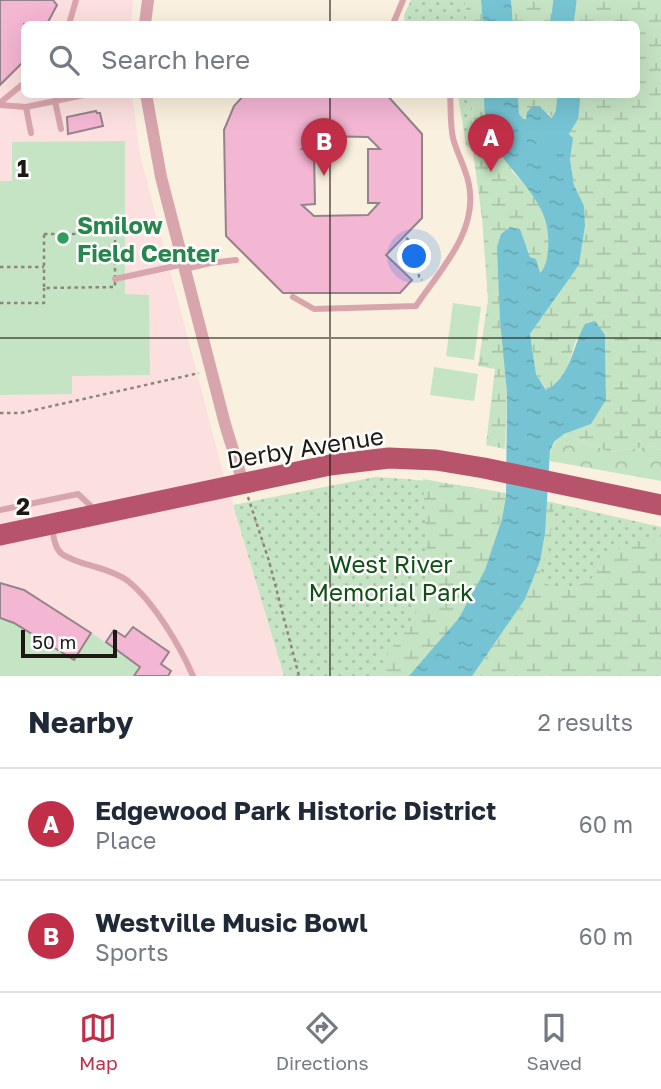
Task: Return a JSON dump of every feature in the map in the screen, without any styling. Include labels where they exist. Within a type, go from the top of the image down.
[{"type":"highway","name":"Derby Avenue","points":[[0,535],[330,465],[389,458],[436,460],[484,468],[661,505]]},
{"type":"street","points":[[145,21],[148,0]]},
{"type":"street","points":[[147,98],[161,177],[243,483]]},
{"type":"lane","points":[[70,21],[76,0]]},
{"type":"lane","points":[[394,21],[403,0]]},
{"type":"lane","points":[[0,104],[21,86]]},
{"type":"lane","points":[[0,104],[26,107],[70,98]]},
{"type":"lane","points":[[293,297],[314,309],[416,306],[464,234],[470,214],[470,188],[453,137],[450,98]]},
{"type":"lane","points":[[55,101],[61,129]]},
{"type":"lane","points":[[26,107],[31,133]]},
{"type":"lane","points":[[115,279],[184,266],[236,260]]},
{"type":"lane","points":[[0,510],[78,494],[99,513]]},
{"type":"lane","points":[[51,524],[56,547],[63,555],[104,569],[128,582],[136,590],[173,638],[193,676]]},
{"type":"path","points":[[0,303],[44,303],[44,288],[44,267],[44,234],[115,234],[115,287],[44,288]]},
{"type":"path","points":[[406,238],[418,247],[419,278],[430,285]]},
{"type":"path","points":[[0,267],[44,267]]},
{"type":"path","points":[[0,414],[21,413],[211,371]]},
{"type":"path","points":[[243,483],[269,561],[299,676]]},
{"type":"shaded area","points":[[0,0],[133,0],[131,21],[21,21],[21,98],[132,98],[140,155],[221,465],[284,676],[0,676]]},
{"type":"green space","points":[[411,0],[465,0],[467,21],[405,21],[404,15]]},
{"type":"green space","points":[[465,0],[481,0],[483,21],[467,21]]},
{"type":"green space","points":[[511,0],[661,0],[661,450],[651,446],[610,452],[564,434],[591,424],[606,400],[605,335],[576,340],[563,375],[547,390],[536,374],[530,334],[579,265],[585,226],[583,206],[574,185],[570,159],[572,138],[548,113],[523,119],[519,114],[518,98],[640,98],[640,21],[513,21]]},
{"type":"green space","points":[[458,98],[472,98],[473,152],[466,145]]},
{"type":"green space","points":[[472,98],[484,98],[512,171],[536,197],[550,234],[547,264],[540,274],[527,247],[499,292],[507,393],[505,449],[486,445],[495,369],[478,366],[488,300],[482,218],[473,152]]},
{"type":"green space","name":"Smilow Field Center","points":[[125,141],[125,294],[149,295],[150,375],[72,376],[72,394],[0,395],[0,181],[12,181],[12,142]]},
{"type":"green space","points":[[453,303],[481,307],[474,360],[446,356]]},
{"type":"green space","points":[[434,367],[478,374],[474,401],[430,395]]},
{"type":"green space","points":[[564,434],[610,452],[651,446],[661,450],[661,481],[550,461],[553,446]]},
{"type":"green space","name":"West River Memorial Park","points":[[375,477],[483,489],[661,527],[661,676],[284,676],[233,505]]},
{"type":"green space","points":[[423,479],[555,503],[548,551],[537,581],[563,589],[589,582],[611,555],[627,544],[648,540],[661,541],[661,676],[472,676],[514,616],[525,596],[540,555],[546,504],[506,497],[485,571],[452,626],[409,676],[378,676],[386,657],[429,593]]},
{"type":"green space","points":[[0,583],[24,590],[105,642],[114,630],[125,637],[133,627],[169,652],[161,664],[171,671],[168,676],[0,676]]},
{"type":"water","points":[[481,0],[511,0],[513,21],[483,21]]},
{"type":"water","points":[[484,98],[518,98],[519,114],[523,119],[526,119],[527,112],[532,107],[539,106],[573,138],[570,159],[574,185],[584,206],[585,226],[579,265],[530,334],[536,374],[546,390],[561,378],[566,370],[585,324],[595,321],[605,335],[606,400],[591,424],[564,434],[554,442],[550,451],[545,533],[540,561],[525,599],[472,676],[409,676],[459,618],[485,570],[502,519],[506,497],[507,393],[497,247],[501,234],[510,227],[520,229],[530,257],[536,259],[540,273],[545,265],[548,249],[548,231],[544,216],[491,137]]},
{"type":"building","points":[[0,0],[53,0],[57,5],[49,21],[21,21],[21,64],[0,85]]},
{"type":"building","points":[[241,98],[390,98],[422,134],[422,218],[386,255],[412,280],[400,293],[283,293],[226,236],[224,130],[234,106]],"holes":[[[314,136],[368,137],[380,149],[368,149],[368,203],[379,203],[368,215],[314,216],[302,205],[315,204],[314,149],[302,149]]]},
{"type":"building","points":[[96,111],[100,113],[103,126],[68,134],[67,117]]},
{"type":"building","points":[[0,583],[24,590],[91,633],[74,660],[14,623],[0,618]]},
{"type":"building","points":[[133,627],[169,652],[161,664],[171,671],[168,676],[134,676],[140,667],[106,642],[114,630],[125,637]]},
{"type":"waterway","points":[[562,21],[565,0]]},
{"type":"waterway","points":[[545,151],[567,115],[569,98]]},
{"type":"place","name":"Edgewood Park Historic District","points":[[491,172]]},
{"type":"place","name":"Westville Music Bowl","points":[[324,176]]},
{"type":"place","name":"Smilow Field Center","points":[[63,238]]}]
